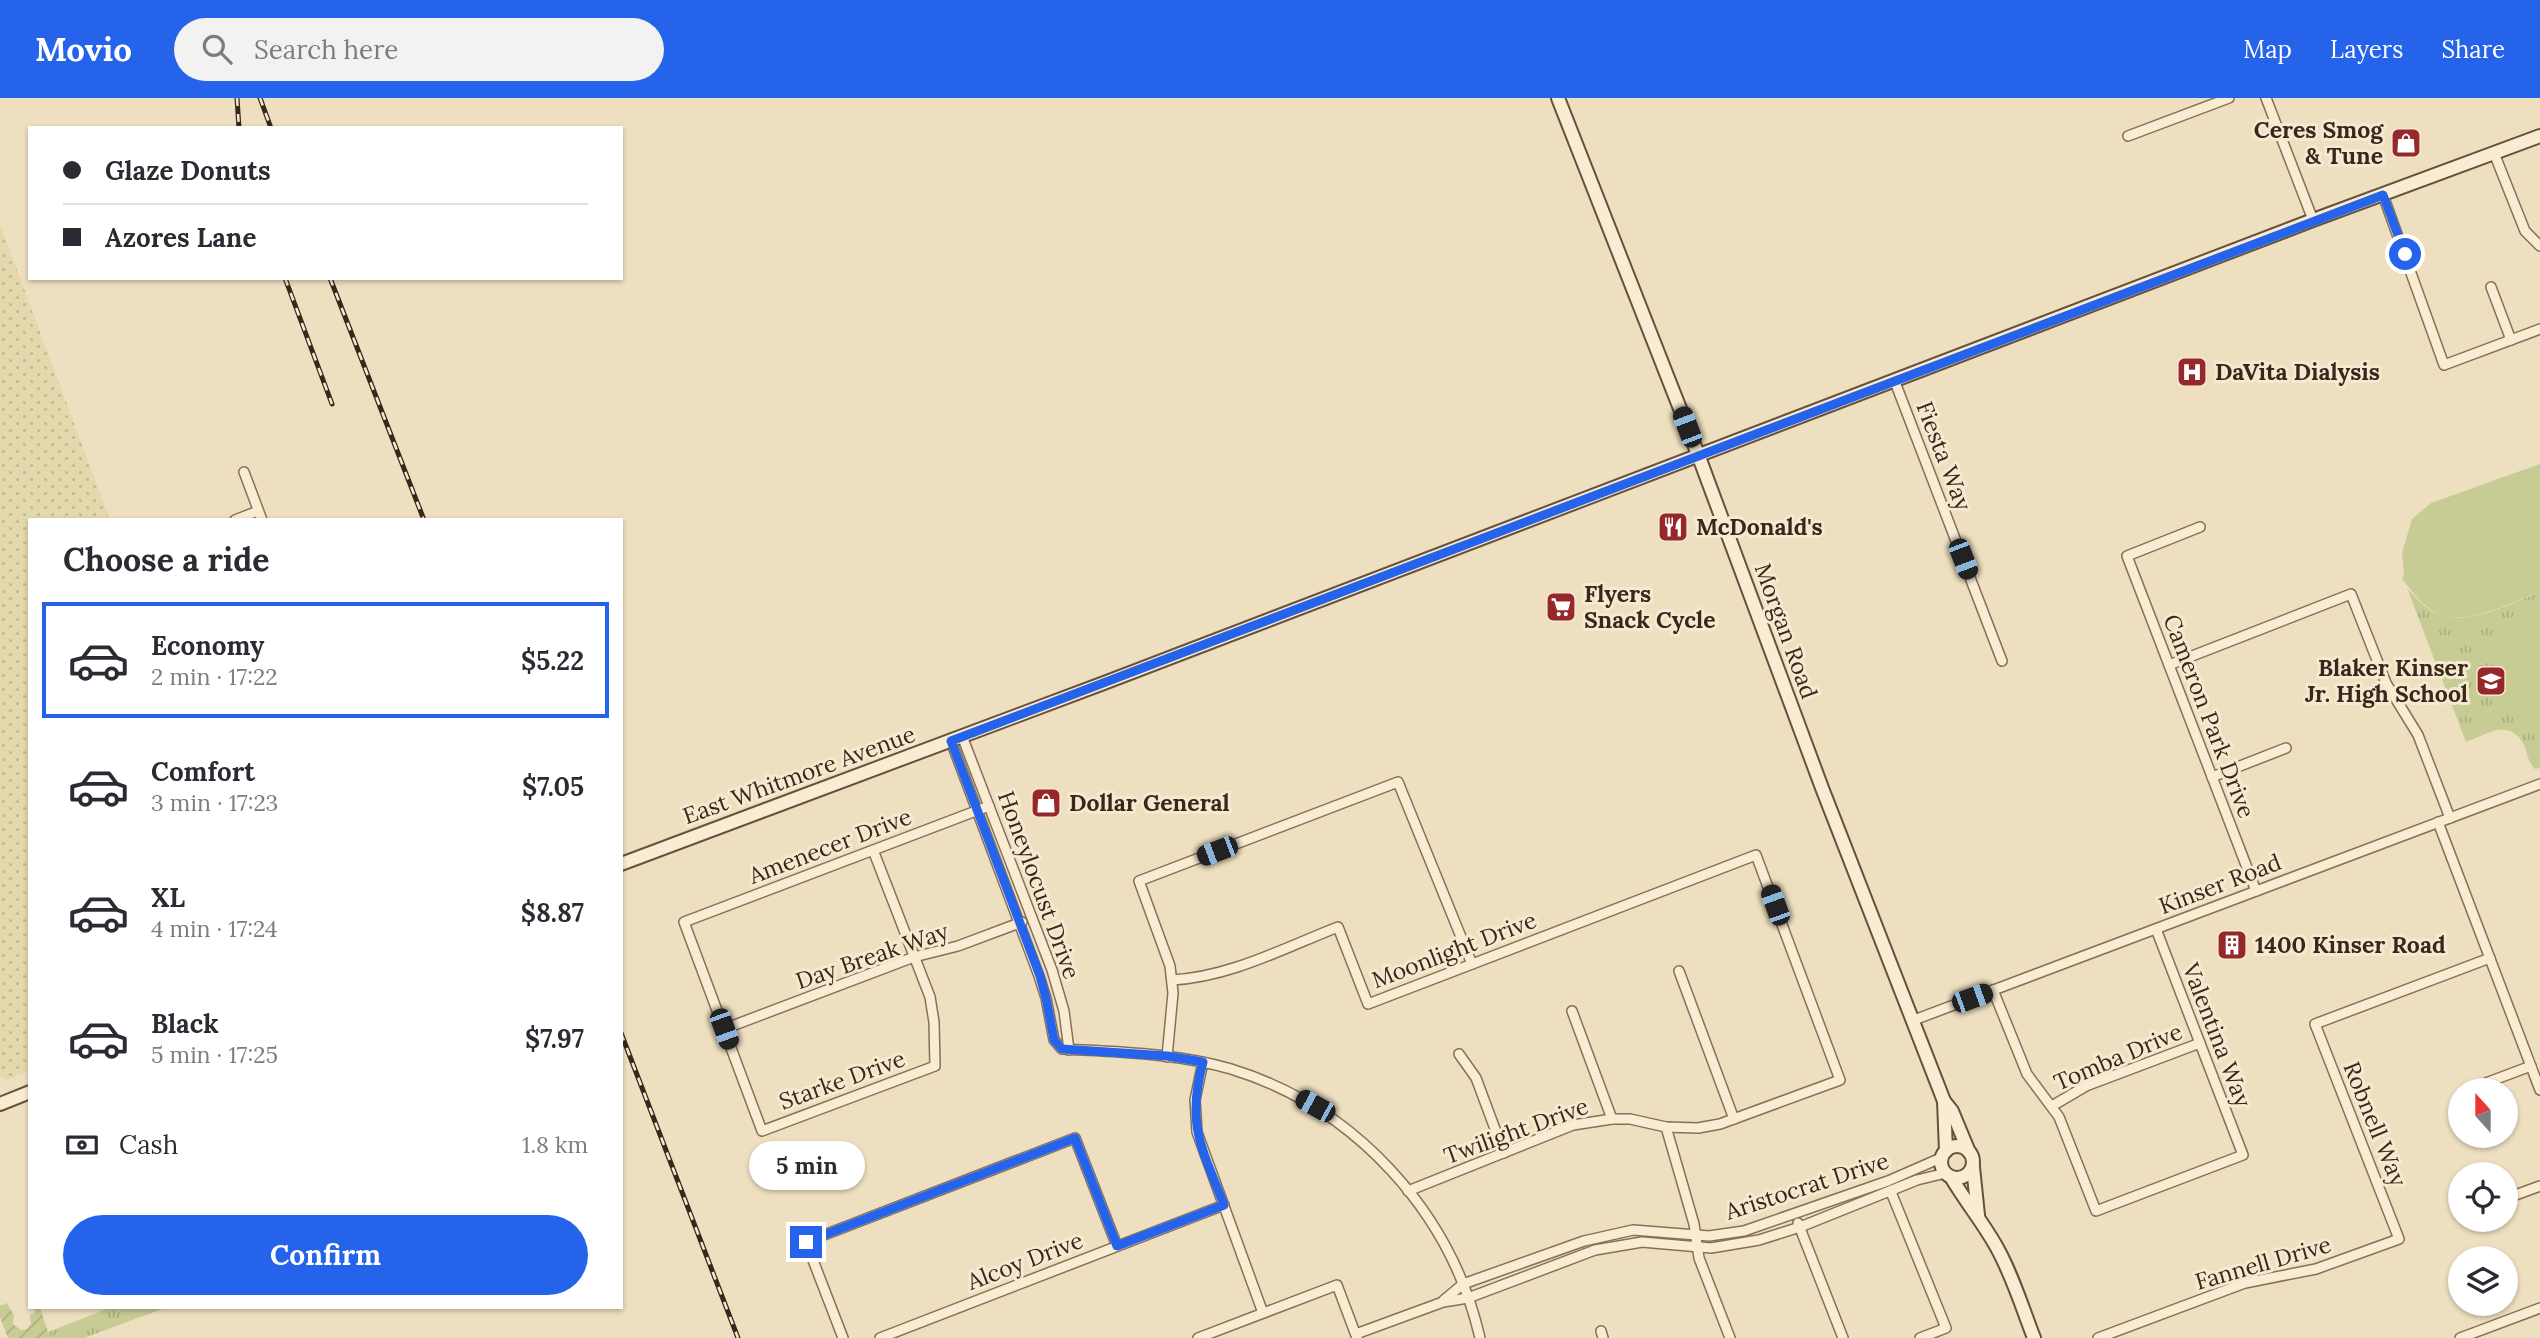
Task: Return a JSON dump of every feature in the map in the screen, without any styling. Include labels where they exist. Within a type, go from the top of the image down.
[{"type":"main road","name":"Morgan Road","points":[[1558,98],[1699,457],[1822,789],[1944,1101],[1952,1111],[1969,1152]]},
{"type":"main road","name":"East Whitmore Avenue","points":[[623,863],[2540,136]]},
{"type":"main road","points":[[0,1104],[28,1093]]},
{"type":"main road","name":"Morgan Road","points":[[1944,1101],[1944,1154]]},
{"type":"main road","points":[[1978,1215],[1973,1166],[1969,1152],[1961,1147],[1944,1154],[1942,1165],[1978,1215],[1998,1249],[2034,1338]]},
{"type":"main road","points":[[1948,1175],[1964,1176],[1973,1166]]},
{"type":"street","points":[[2129,136],[2229,98]]},
{"type":"street","points":[[2266,98],[2314,220]]},
{"type":"street","points":[[2494,153],[2525,231],[2540,246]]},
{"type":"street","points":[[2383,195],[2444,365],[2540,329]]},
{"type":"street","points":[[2491,287],[2511,340]]},
{"type":"street","name":"Fiesta Way","points":[[1895,382],[2002,661]]},
{"type":"street","points":[[244,472],[260,515]]},
{"type":"street","name":"Cameron Park Drive","points":[[2200,527],[2127,556],[2256,891]]},
{"type":"street","points":[[2169,664],[2351,594],[2386,683],[2418,735],[2450,818]]},
{"type":"street","name":"Honeylocust Drive","points":[[957,738],[989,806],[1052,970],[1064,1011],[1065,1049]]},
{"type":"street","name":"Honeylocust Drive","points":[[957,738],[978,811],[1046,998],[1054,1040],[1065,1049]]},
{"type":"street","points":[[2212,776],[2286,748]]},
{"type":"street","points":[[1167,1056],[1172,980],[1167,954],[1139,881],[1398,782],[1472,964]]},
{"type":"street","name":"Kinser Road","points":[[1914,1020],[2540,785]]},
{"type":"street","name":"Amenecer Drive","points":[[724,1029],[684,922],[989,806]]},
{"type":"street","points":[[2438,822],[2540,1090]]},
{"type":"street","points":[[873,850],[914,957]]},
{"type":"street","name":"Moonlight Drive","points":[[1172,980],[1199,979],[1223,972],[1338,927],[1368,1004],[1756,855],[1840,1080]]},
{"type":"street","name":"Day Break Way","points":[[724,1029],[914,957],[958,946],[1032,918]]},
{"type":"street","name":"Valentina Way","points":[[2052,1106],[2065,1130],[2096,1211],[2243,1155],[2156,929]]},
{"type":"street","name":"Starke Drive","points":[[724,1029],[762,1130],[936,1066],[930,997],[914,957]]},
{"type":"street","name":"Robnell Way","points":[[2399,1239],[2315,1024],[2490,958]]},
{"type":"street","points":[[1679,971],[1734,1119]]},
{"type":"street","points":[[1993,990],[2026,1074],[2052,1106]]},
{"type":"street","points":[[1572,1011],[1612,1119]]},
{"type":"street","name":"Tomba Drive","points":[[2052,1106],[2086,1086],[2200,1043]]},
{"type":"street","points":[[1065,1049],[1167,1056],[1203,1062],[1259,1079],[1315,1106],[1364,1143],[1408,1191],[1439,1236],[1463,1284],[1480,1338]]},
{"type":"street","points":[[1459,1054],[1476,1078],[1504,1153]]},
{"type":"street","points":[[1203,1062],[1196,1093],[1195,1121],[1201,1145],[1263,1313]]},
{"type":"street","points":[[2499,1078],[2531,1066]]},
{"type":"street","name":"Twilight Drive","points":[[1408,1191],[1573,1125],[1630,1119],[1666,1127],[1698,1128],[1734,1119],[1840,1080]]},
{"type":"street","points":[[1666,1127],[1696,1234],[1699,1258],[1730,1338]]},
{"type":"street","points":[[843,1338],[806,1242],[1075,1138],[1117,1246]]},
{"type":"street","name":"Aristocrat Drive","points":[[1443,1302],[1463,1284],[1609,1233],[1633,1230],[1709,1236],[1744,1231],[1888,1181],[1944,1154]]},
{"type":"street","name":"Aristocrat Drive","points":[[1357,1336],[1443,1302],[1468,1298],[1595,1250],[1642,1242],[1711,1248],[1749,1242],[1800,1227],[1917,1180],[1948,1175]]},
{"type":"street","points":[[2518,1194],[2540,1185]]},
{"type":"street","points":[[1891,1192],[1946,1328],[1920,1338]]},
{"type":"street","name":"Alcoy Drive","points":[[880,1338],[1224,1205]]},
{"type":"street","points":[[1795,1214],[1843,1338]]},
{"type":"street","name":"Fannell Drive","points":[[2098,1338],[2120,1334],[2245,1283],[2316,1269],[2399,1239]]},
{"type":"street","points":[[1198,1338],[1337,1285],[1357,1336]]},
{"type":"street","points":[[2460,1338],[2540,1308]]},
{"type":"shaded area","points":[[0,224],[109,518],[28,518],[28,1072],[6,1080],[0,1077]]},
{"type":"green space","points":[[2540,464],[2540,592],[2470,617],[2439,615],[2415,595],[2402,578],[2402,553],[2412,519],[2431,503]]},
{"type":"green space","points":[[2407,588],[2430,610],[2452,618],[2491,612],[2540,592],[2540,768],[2535,769],[2532,766],[2523,743],[2510,731],[2496,730],[2466,742]]},
{"type":"green space","points":[[2540,617],[2540,706],[2514,716],[2485,638]]},
{"type":"green space","points":[[7,1303],[14,1315],[13,1324],[21,1330],[27,1329],[31,1324],[30,1315],[36,1312],[35,1309],[41,1309],[48,1338],[8,1338],[0,1317],[0,1306]]},
{"type":"green space","points":[[107,1309],[162,1309],[84,1338],[48,1338],[48,1332]]},
{"type":"railway","points":[[237,98],[239,126]]},
{"type":"railway","points":[[260,98],[270,126]]},
{"type":"railway","points":[[286,280],[332,404]]},
{"type":"railway","points":[[331,280],[423,518]]},
{"type":"railway","points":[[623,1038],[738,1338]]},
{"type":"place","name":"Ceres Smog & Tune","points":[[2406,143]]},
{"type":"place","name":"DaVita Dialysis","points":[[2192,372]]},
{"type":"place","name":"McDonald's","points":[[1673,527]]},
{"type":"place","name":"Flyers Snack Cycle","points":[[1561,607]]},
{"type":"place","name":"Blaker Kinser Jr. High School","points":[[2491,681]]},
{"type":"place","name":"Dollar General","points":[[1046,803]]},
{"type":"place","name":"1400 Kinser Road","points":[[2232,945]]},
{"type":"route","points":[[806,1242],[1075,1138],[1117,1246],[1224,1205],[1201,1145],[1195,1121],[1197,1085],[1203,1062],[1167,1056],[1062,1049],[1054,1040],[1040,976],[951,741],[2383,195],[2405,254]]}]
